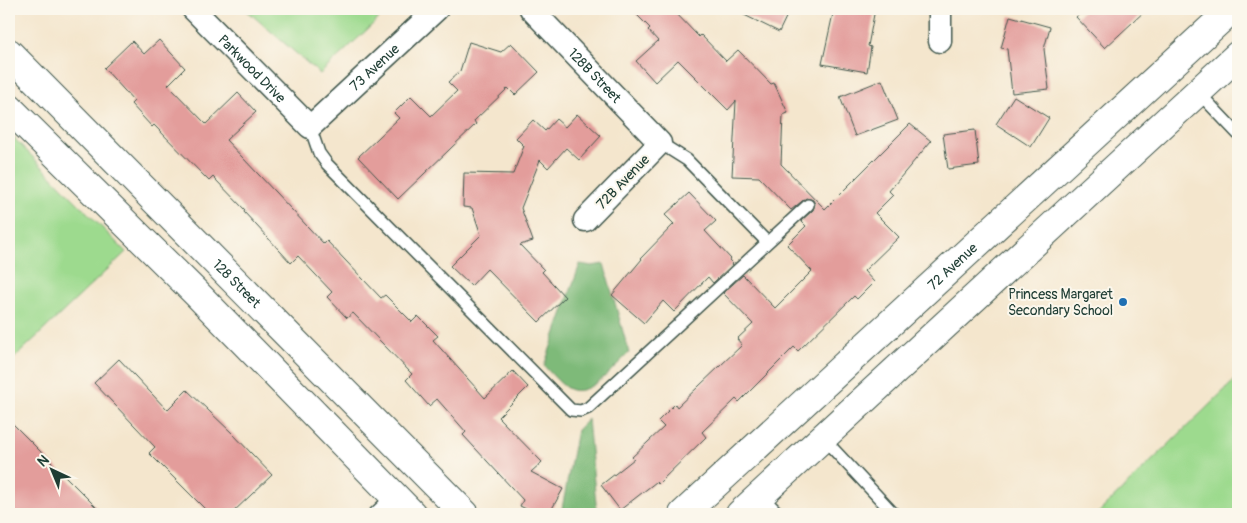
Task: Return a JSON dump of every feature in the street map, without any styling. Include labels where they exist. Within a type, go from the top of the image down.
[{"type":"main road","name":"72 Avenue","points":[[1198,92],[1197,78],[1202,65],[1216,44],[1227,13]]},
{"type":"main road","name":"72 Avenue","points":[[683,514],[1227,13]]},
{"type":"main road","name":"128 Street","points":[[9,53],[465,514]]},
{"type":"main road","points":[[740,514],[1238,55]]},
{"type":"main road","points":[[9,108],[99,200],[196,293],[403,505]]},
{"type":"street","name":"Parkwood Drive","points":[[193,9],[310,127]]},
{"type":"street","name":"73 Avenue","points":[[310,127],[438,9]]},
{"type":"street","name":"128B Street","points":[[531,9],[660,143]]},
{"type":"street","points":[[940,9],[940,41]]},
{"type":"street","name":"72B Avenue","points":[[585,220],[660,143]]},
{"type":"lane","points":[[1198,92],[1238,134]]},
{"type":"lane","points":[[310,127],[319,153],[327,164],[571,410],[581,411],[588,408],[808,205]]},
{"type":"lane","points":[[660,143],[687,160],[767,242]]},
{"type":"lane","points":[[823,438],[894,514]]},
{"type":"lane","points":[[760,495],[779,514]]},
{"type":"lane","points":[[374,514],[403,505]]},
{"type":"green space","points":[[245,9],[389,9],[320,74]]},
{"type":"green space","points":[[9,133],[126,252],[10,362],[9,361]]},
{"type":"green space","points":[[580,264],[592,266],[604,264],[629,353],[601,380],[592,386],[575,390],[564,386],[544,366]]},
{"type":"green space","points":[[1238,377],[1238,514],[1097,514]]},
{"type":"green space","points":[[588,419],[597,514],[561,514],[577,430]]},
{"type":"building","points":[[631,9],[672,9],[726,61],[738,50],[771,84],[774,83],[788,113],[783,115],[781,164],[825,209],[910,124],[931,141],[889,191],[893,195],[875,213],[899,237],[864,271],[874,282],[857,299],[854,296],[798,351],[794,347],[739,402],[736,399],[702,432],[706,437],[658,484],[656,482],[620,510],[601,485],[634,459],[632,457],[664,427],[658,421],[675,404],[677,407],[742,345],[737,339],[753,324],[723,293],[743,275],[775,308],[812,271],[787,245],[806,226],[801,221],[813,210],[815,204],[813,200],[806,198],[791,210],[759,177],[732,176],[736,101],[728,110],[678,60],[655,82],[636,61],[658,41],[648,30],[650,28]]},
{"type":"building","points":[[732,9],[790,9],[779,32]]},
{"type":"building","points":[[834,9],[875,9],[868,46],[871,47],[867,72],[822,64]]},
{"type":"building","points":[[1085,9],[1147,9],[1105,48],[1076,17]]},
{"type":"building","points":[[1010,16],[1050,27],[1044,49],[1049,89],[1012,93],[1007,49],[1001,48]]},
{"type":"building","points":[[159,40],[185,68],[168,85],[206,124],[238,93],[256,112],[226,140],[324,244],[327,241],[381,298],[385,295],[412,322],[418,316],[438,336],[433,340],[485,398],[513,371],[528,387],[498,417],[542,462],[531,472],[563,489],[549,514],[536,514],[520,506],[523,500],[463,435],[466,432],[437,399],[429,406],[406,380],[412,374],[353,313],[347,318],[327,297],[332,292],[298,256],[291,263],[244,212],[245,210],[213,177],[209,181],[154,125],[152,127],[131,104],[134,101],[104,68],[132,41],[144,54]]},
{"type":"building","points":[[469,42],[501,52],[511,43],[539,72],[515,95],[508,88],[474,121],[476,124],[398,199],[358,157],[399,118],[394,113],[411,96],[431,116],[457,91],[448,82],[460,71]]},
{"type":"building","points":[[882,80],[898,120],[855,136],[840,97]]},
{"type":"building","points":[[1014,96],[1049,118],[1031,147],[996,124]]},
{"type":"building","points":[[577,114],[601,136],[579,160],[566,148],[548,168],[540,160],[521,208],[533,241],[520,245],[544,270],[542,272],[565,297],[539,322],[487,269],[471,286],[450,266],[481,235],[472,208],[463,207],[464,173],[513,174],[524,146],[516,138],[533,120],[545,131],[556,119],[565,127]]},
{"type":"building","points":[[975,130],[979,165],[948,169],[943,134]]},
{"type":"building","points":[[689,193],[716,221],[705,231],[731,259],[729,260],[733,264],[713,283],[708,277],[674,312],[663,301],[644,323],[612,295],[641,258],[674,224],[665,215]]},
{"type":"building","points":[[119,359],[167,410],[187,390],[272,475],[231,514],[210,514],[149,453],[155,447],[94,383]]},
{"type":"building","points":[[9,420],[103,514],[9,514]]},
{"type":"place","name":"Princess Margaret Secondary School","points":[[1123,302]]}]
